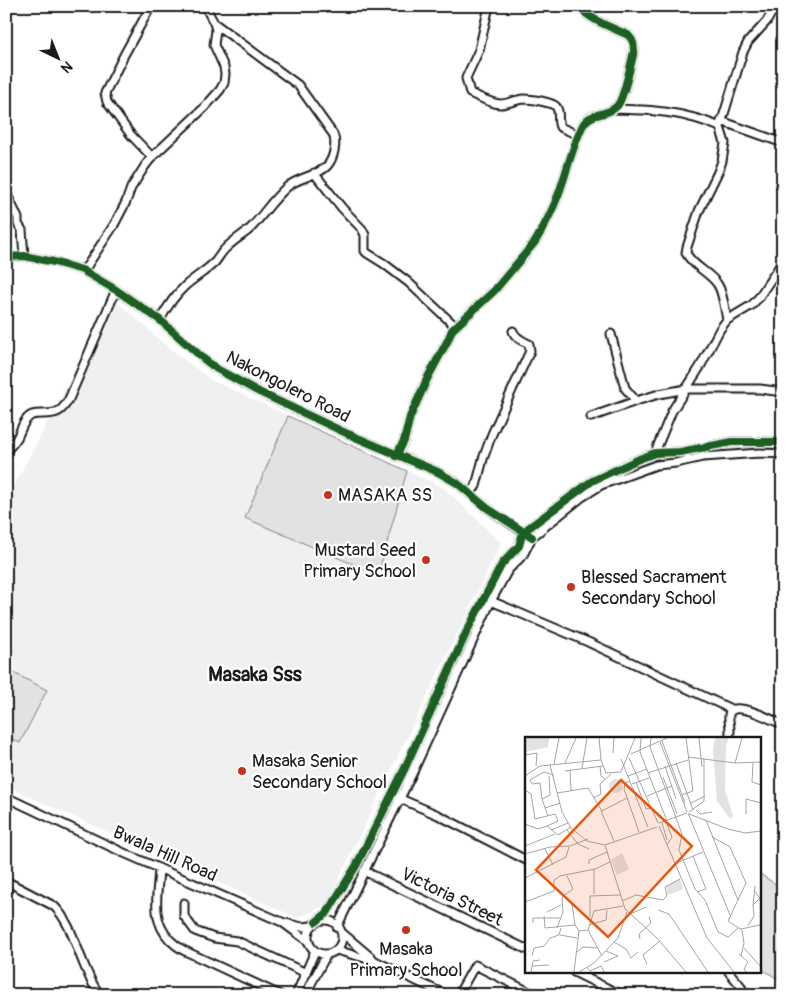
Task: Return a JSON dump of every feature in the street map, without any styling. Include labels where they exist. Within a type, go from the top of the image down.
[{"type":"street","points":[[151,6],[105,93],[107,102],[131,135],[152,157]]},
{"type":"street","points":[[82,270],[87,266],[114,225],[131,188],[152,157],[204,108],[223,86],[225,71],[214,45],[217,32],[205,6]]},
{"type":"street","points":[[489,6],[479,50],[466,78],[470,93],[498,104],[523,99],[554,105],[558,109],[559,126],[578,135]]},
{"type":"street","points":[[578,6],[592,19],[628,34],[632,38],[634,51],[621,99],[613,109]]},
{"type":"street","points":[[727,320],[719,287],[692,262],[686,253],[699,211],[722,161],[724,143],[720,124],[743,52],[748,42],[767,21],[775,6]]},
{"type":"street","points":[[160,320],[171,301],[184,287],[252,227],[287,187],[322,170],[330,161],[336,145],[333,134],[298,85],[214,23]]},
{"type":"street","points":[[396,456],[404,441],[410,417],[451,332],[455,326],[494,291],[535,242],[558,195],[578,135],[588,119],[613,109],[675,114],[720,124],[783,143]]},
{"type":"street","points":[[314,173],[342,208],[362,229],[365,235],[365,251],[408,282],[455,326]]},
{"type":"street","points":[[6,192],[22,230],[24,256]]},
{"type":"street","name":"Nakongolero Road","points":[[6,257],[24,256],[82,270],[116,290],[160,320],[205,360],[237,381],[396,456],[438,472],[457,483],[487,508],[532,537]]},
{"type":"street","points":[[656,465],[655,454],[672,411],[700,367],[720,328],[727,320],[752,305],[783,261]]},
{"type":"street","points":[[6,450],[17,438],[24,423],[30,416],[53,413],[64,408],[116,290]]},
{"type":"street","points":[[470,494],[476,486],[492,434],[530,351],[529,344],[514,335],[513,331]]},
{"type":"street","points":[[611,334],[625,388],[636,401]]},
{"type":"street","points":[[591,417],[659,394],[686,389],[760,389],[783,392]]},
{"type":"street","points":[[783,442],[732,442],[680,452],[655,454],[639,459],[592,481],[523,532],[519,546],[502,564],[467,632],[404,770],[356,866],[327,913],[314,924],[308,934],[309,942],[315,952],[327,954],[336,950],[342,942],[339,929],[364,871],[416,765],[491,601],[508,570],[523,555],[532,537],[582,497],[601,486],[656,465],[703,457],[760,453],[783,454]]},
{"type":"street","points":[[491,601],[596,646],[733,710],[744,709],[783,724]]},
{"type":"street","points":[[729,737],[731,729],[729,715],[733,710]]},
{"type":"street","points":[[391,795],[525,860]]},
{"type":"street","name":"Bwala Hill Road","points":[[6,798],[124,853],[282,922],[309,942]]},
{"type":"street","points":[[159,868],[155,906],[159,925],[170,940],[182,950],[280,995]]},
{"type":"street","name":"Victoria Street","points":[[364,871],[525,949]]},
{"type":"street","points":[[6,881],[54,906],[60,912],[66,921],[89,977],[101,995]]},
{"type":"street","points":[[184,903],[184,916],[195,931],[214,938],[237,941],[306,973]]},
{"type":"street","points":[[282,922],[302,927],[329,920],[375,961]]},
{"type":"street","points":[[336,950],[375,961],[446,995]]},
{"type":"street","points":[[296,995],[315,952]]},
{"type":"street","points":[[305,995],[327,954]]},
{"type":"street","points":[[458,995],[475,965],[535,995]]},
{"type":"street","points":[[578,974],[621,995]]},
{"type":"street","points":[[731,974],[745,995]]},
{"type":"shaded area","points":[[113,299],[160,341],[211,380],[444,488],[501,543],[326,905],[297,918],[6,786],[6,501]]},
{"type":"shaded area","name":"MASAKA SS","points":[[288,416],[407,471],[378,575],[245,518]]},
{"type":"shaded area","points":[[6,669],[47,690],[20,743],[6,736]]},
{"type":"shaded area","points":[[762,875],[783,889],[783,982],[762,969]]},
{"type":"cycle path","points":[[396,456],[404,441],[410,417],[452,330],[494,291],[535,242],[557,199],[575,143],[585,122],[594,116],[608,112],[620,102],[634,51],[632,40],[628,35],[595,20],[578,6]]},
{"type":"cycle path","points":[[6,257],[24,256],[82,270],[116,290],[160,320],[217,369],[259,392],[348,434],[438,472],[457,483],[487,508],[532,537]]},
{"type":"cycle path","points":[[316,922],[327,913],[356,866],[404,770],[467,631],[502,564],[519,546],[523,532],[592,481],[655,453],[680,452],[732,442],[783,442]]},
{"type":"place","name":"MASAKA SS","points":[[328,495]]},
{"type":"place","name":"Mustard Seed Primary School","points":[[426,560]]},
{"type":"place","name":"Blessed Sacrament Secondary School","points":[[571,587]]},
{"type":"place","name":"Masaka Senior Secondary School","points":[[242,771]]},
{"type":"place","name":"Masaka Primary School","points":[[406,930]]},
{"type":"district","name":"Masaka Sss","points":[[255,674]]}]
